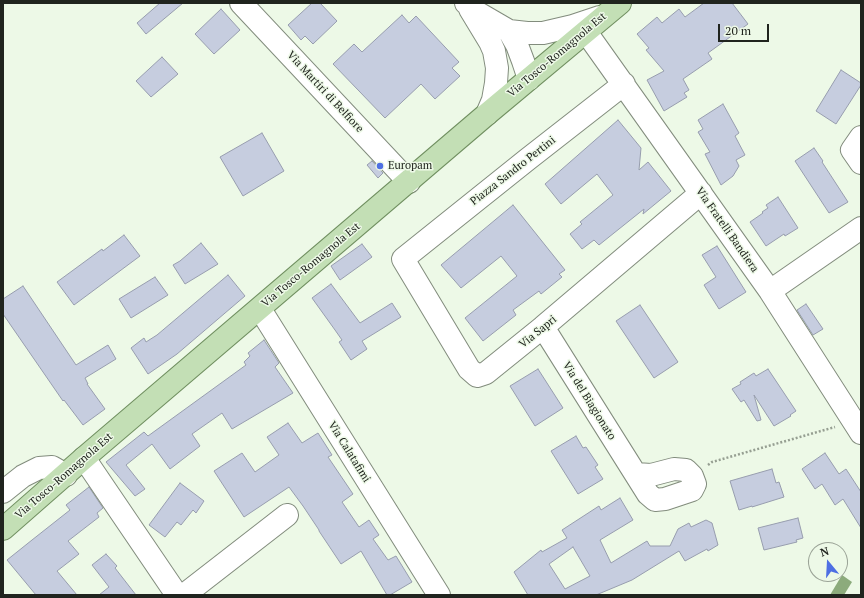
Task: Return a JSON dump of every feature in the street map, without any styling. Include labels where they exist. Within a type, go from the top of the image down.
[{"type":"main road","name":"Via Tosco-Romagnola Est","points":[[3,529],[84,458],[612,9]]},
{"type":"street","name":"Via Martiri di Belfiore","points":[[241,3],[409,182]]},
{"type":"street","points":[[466,3],[478,13],[509,31],[527,34],[543,33],[573,26],[612,9]]},
{"type":"street","points":[[466,3],[494,51],[497,68],[496,83],[493,100],[487,114]]},
{"type":"street","points":[[509,31],[517,45],[529,79]]},
{"type":"street","name":"Via Fratelli Bandiera","points":[[586,32],[770,291],[857,427]]},
{"type":"street","points":[[494,51],[514,72],[529,79]]},
{"type":"street","name":"Piazza Sandro Pertini","points":[[403,259],[624,84]]},
{"type":"street","points":[[861,137],[852,150],[861,163]]},
{"type":"street","name":"Via Sapri","points":[[403,259],[469,369],[477,376],[486,373],[543,328],[701,193]]},
{"type":"street","points":[[770,291],[861,228]]},
{"type":"street","name":"Via Calatafimi","points":[[260,309],[439,595]]},
{"type":"street","name":"Via del Biagionato","points":[[543,328],[648,494],[655,500],[665,499],[692,490],[695,484],[692,476]]},
{"type":"street","points":[[84,458],[177,595]]},
{"type":"street","points":[[3,492],[23,476],[39,468],[52,467],[66,475]]},
{"type":"street","points":[[184,595],[287,515]]},
{"type":"path","points":[[692,476],[712,462],[857,427]]},
{"type":"shaded area","points":[[848,579],[852,582],[844,595],[830,595],[838,582],[848,582]]},
{"type":"building","points":[[160,3],[183,3],[146,34],[137,23]]},
{"type":"building","points":[[312,3],[320,3],[337,21],[313,44],[305,36],[301,40],[288,25]]},
{"type":"building","points":[[704,3],[732,3],[748,24],[708,53],[712,59],[683,79],[689,90],[684,93],[687,97],[664,111],[647,80],[664,71],[646,50],[649,48],[637,34],[657,17],[662,23],[679,9],[685,17]]},
{"type":"building","points":[[221,9],[240,30],[214,54],[195,34]]},
{"type":"building","points":[[402,15],[409,23],[416,16],[459,62],[452,68],[460,76],[435,99],[421,84],[385,118],[333,64],[354,44],[362,52]]},
{"type":"building","points":[[162,57],[178,74],[151,97],[136,81]]},
{"type":"building","points":[[841,70],[861,83],[861,85],[836,124],[816,111]]},
{"type":"building","points":[[723,104],[739,133],[735,136],[745,155],[736,160],[739,166],[733,176],[721,185],[705,154],[710,152],[698,132],[703,129],[698,120]]},
{"type":"building","points":[[618,120],[641,148],[639,170],[648,162],[671,191],[643,214],[644,209],[599,245],[594,240],[582,249],[570,234],[582,224],[580,222],[613,195],[597,174],[561,204],[545,184]]},
{"type":"building","points":[[262,133],[284,171],[243,196],[220,157]]},
{"type":"building","points":[[814,148],[848,202],[829,213],[795,161]]},
{"type":"building","points":[[372,161],[383,173],[378,178],[367,165]]},
{"type":"building","points":[[778,197],[798,228],[785,236],[784,234],[766,246],[750,222],[768,208],[766,205]]},
{"type":"building","points":[[513,205],[565,270],[559,274],[562,277],[541,294],[539,291],[513,310],[516,315],[483,341],[465,318],[517,276],[501,256],[461,288],[441,265]]},
{"type":"building","points":[[124,235],[140,256],[74,305],[57,282]]},
{"type":"building","points":[[201,243],[218,264],[185,284],[173,265]]},
{"type":"building","points":[[362,244],[372,257],[340,280],[331,266]]},
{"type":"building","points":[[717,246],[746,292],[719,309],[704,285],[716,277],[702,255]]},
{"type":"building","points":[[228,275],[245,296],[177,354],[148,374],[131,348],[144,338],[146,342],[157,335]]},
{"type":"building","points":[[155,277],[168,295],[131,318],[119,299]]},
{"type":"building","points":[[331,284],[360,323],[392,303],[401,317],[362,341],[367,349],[351,360],[339,342],[342,340],[312,298]]},
{"type":"building","points":[[23,286],[76,365],[108,345],[116,359],[85,378],[87,384],[105,409],[83,425],[64,400],[63,401],[3,314],[3,299]]},
{"type":"building","points":[[806,304],[823,329],[813,335],[797,310]]},
{"type":"building","points":[[640,305],[678,362],[654,378],[616,321]]},
{"type":"building","points":[[264,340],[279,363],[275,367],[293,393],[232,429],[222,413],[192,434],[200,446],[170,469],[152,444],[126,465],[145,489],[135,496],[106,462],[144,432],[148,436],[246,365],[244,362],[250,356],[248,353]]},
{"type":"building","points":[[538,369],[563,408],[535,426],[510,386]]},
{"type":"building","points":[[768,369],[796,411],[790,415],[791,416],[774,426],[754,395],[761,420],[757,421],[744,400],[741,402],[732,389],[741,384],[740,382],[754,373],[756,376]]},
{"type":"building","points":[[288,423],[302,443],[318,433],[332,455],[328,457],[353,494],[342,502],[359,527],[369,520],[379,535],[373,539],[388,560],[396,556],[412,582],[390,595],[387,595],[361,551],[341,564],[289,487],[244,517],[214,471],[242,453],[255,472],[279,455],[267,437]]},
{"type":"building","points":[[576,436],[583,448],[586,447],[598,465],[595,467],[603,479],[578,494],[551,451]]},
{"type":"building","points":[[825,453],[839,474],[846,469],[861,492],[861,528],[843,499],[835,505],[822,484],[815,489],[802,469]]},
{"type":"building","points":[[772,469],[776,483],[779,482],[784,497],[739,510],[730,481]]},
{"type":"building","points":[[180,483],[204,501],[196,513],[193,510],[181,525],[177,522],[165,537],[149,525]]},
{"type":"building","points":[[89,487],[103,508],[97,513],[99,517],[68,541],[79,554],[57,571],[77,595],[36,595],[7,560],[70,510],[66,505]]},
{"type":"building","points":[[620,498],[633,520],[600,540],[611,563],[647,541],[650,546],[670,546],[678,529],[689,523],[691,527],[706,520],[712,523],[718,545],[685,561],[679,551],[632,580],[596,595],[528,595],[514,572],[541,550],[542,552],[567,538],[562,530],[599,506],[601,510]],"holes":[[[573,547],[590,576],[565,589],[549,564]]]},
{"type":"building","points":[[798,518],[803,538],[796,540],[797,542],[764,550],[758,528]]},
{"type":"building","points":[[106,554],[117,566],[115,568],[136,595],[99,595],[109,587],[92,565]]},
{"type":"place","name":"Europam","points":[[380,166]]}]
